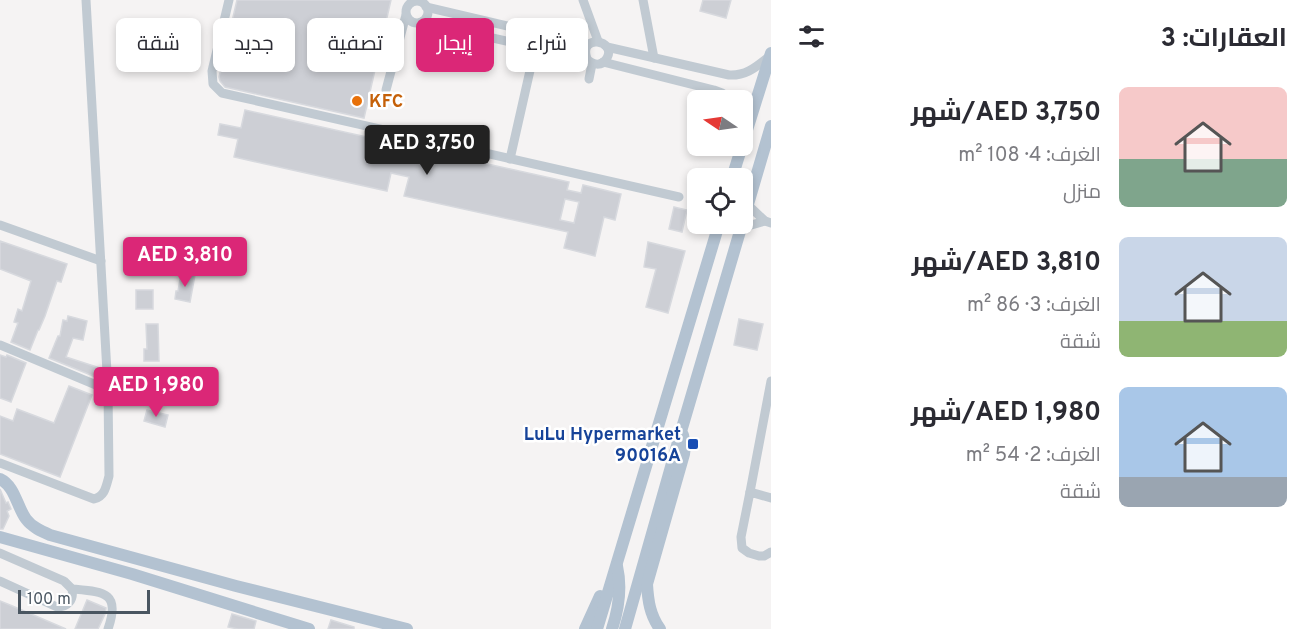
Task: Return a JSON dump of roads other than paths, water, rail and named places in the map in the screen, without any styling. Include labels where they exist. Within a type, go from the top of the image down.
[{"type":"main road","points":[[753,109],[771,54]]},
{"type":"main road","points":[[753,188],[771,126]]},
{"type":"main road","points":[[597,629],[716,234]]},
{"type":"main road","points":[[625,629],[739,234]]},
{"type":"main road","points":[[657,626],[648,602],[647,584],[684,454],[685,439],[682,428]]},
{"type":"main road","points":[[0,479],[10,488],[27,520],[42,531],[236,586],[407,629]]},
{"type":"main road","points":[[0,537],[132,574],[309,629]]},
{"type":"main road","points":[[585,629],[617,562]]},
{"type":"main road","points":[[612,629],[620,594],[617,562]]},
{"type":"street","points":[[0,463],[93,499],[102,495],[109,476],[108,390],[86,0]]},
{"type":"street","points":[[229,0],[212,71],[213,84],[222,93],[679,197]]},
{"type":"street","points":[[583,0],[598,41]]},
{"type":"street","points":[[643,0],[654,58]]},
{"type":"street","points":[[386,90],[410,2],[420,2],[426,7],[506,26]]},
{"type":"street","points":[[425,18],[428,14],[426,7]]},
{"type":"street","points":[[406,15],[410,21],[416,22]]},
{"type":"street","points":[[588,45],[598,41],[607,47],[738,76],[753,70],[771,54]]},
{"type":"street","points":[[590,62],[596,65],[603,62],[608,56],[607,47]]},
{"type":"street","points":[[588,58],[590,62],[589,79]]},
{"type":"street","points":[[603,62],[714,90]]},
{"type":"street","points":[[510,159],[530,72]]},
{"type":"street","points":[[753,209],[768,222]]},
{"type":"street","points":[[753,225],[768,222]]},
{"type":"street","points":[[0,225],[101,261]]},
{"type":"street","points":[[0,345],[108,390]]},
{"type":"street","points":[[771,381],[741,537],[742,548],[748,553],[764,556],[771,552]]},
{"type":"street","points":[[750,492],[771,498]]},
{"type":"street","points":[[0,553],[64,581],[72,589],[96,592],[110,598],[114,607],[108,629]]},
{"type":"street","points":[[0,581],[57,607],[68,604],[72,598],[72,589]]},
{"type":"place","name":"KFC","points":[[357,101]]},
{"type":"place","name":"LuLu Hypermarket 90016A","points":[[693,444]]}]
